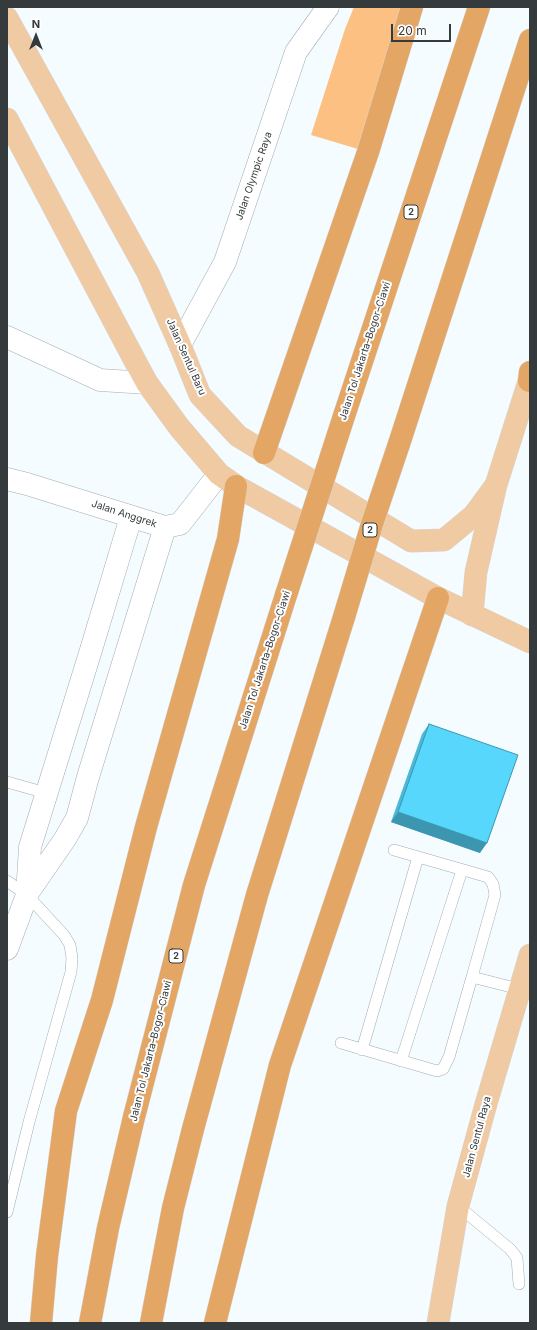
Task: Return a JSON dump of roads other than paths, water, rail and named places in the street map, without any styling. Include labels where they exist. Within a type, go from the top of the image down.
[{"type":"highway","points":[[264,453],[368,152],[412,7]]},
{"type":"highway","name":"Jalan Tol Jakarta–Bogor–Ciawi","points":[[90,1323],[108,1228],[134,1116],[192,892],[344,416],[479,7]]},
{"type":"highway","name":"2","points":[[151,1323],[173,1208],[201,1099],[257,895],[372,524],[530,40]]},
{"type":"highway","points":[[41,1323],[47,1256],[66,1111],[102,1000],[146,827],[228,539],[228,480]]},
{"type":"highway","points":[[215,1323],[280,1065],[438,598]]},
{"type":"main road","name":"Jalan Sentul Baru","points":[[7,18],[148,273],[180,345],[200,395],[238,436],[411,541],[444,540],[474,515],[496,485]]},
{"type":"main road","points":[[7,119],[147,383],[179,427],[228,480],[438,598],[530,642]]},
{"type":"main road","points":[[472,615],[476,572],[496,485],[530,378]]},
{"type":"main road","name":"Jalan Sentul Raya","points":[[438,1323],[458,1206],[530,955]]},
{"type":"street","name":"Jalan Olympic Raya","points":[[180,345],[225,262],[296,52],[328,7]]},
{"type":"street","points":[[7,337],[100,380],[147,383]]},
{"type":"street","name":"Jalan Anggrek","points":[[7,479],[165,528],[180,524],[228,480]]},
{"type":"street","points":[[7,949],[27,895],[30,847],[91,650],[130,516]]},
{"type":"street","points":[[7,914],[27,895],[65,839],[77,818],[88,777],[165,528]]},
{"type":"lane","points":[[7,782],[46,793]]},
{"type":"lane","points":[[341,1043],[436,1071],[443,1068],[449,1057],[495,895],[492,884],[488,878],[394,850]]},
{"type":"lane","points":[[362,1050],[418,857]]},
{"type":"lane","points":[[401,1061],[462,870]]},
{"type":"lane","points":[[7,881],[27,895],[64,935],[70,945],[72,958],[71,972],[28,1122],[7,1212]]},
{"type":"lane","points":[[472,977],[519,989]]},
{"type":"lane","points":[[458,1206],[510,1249],[517,1258],[519,1284]]}]
